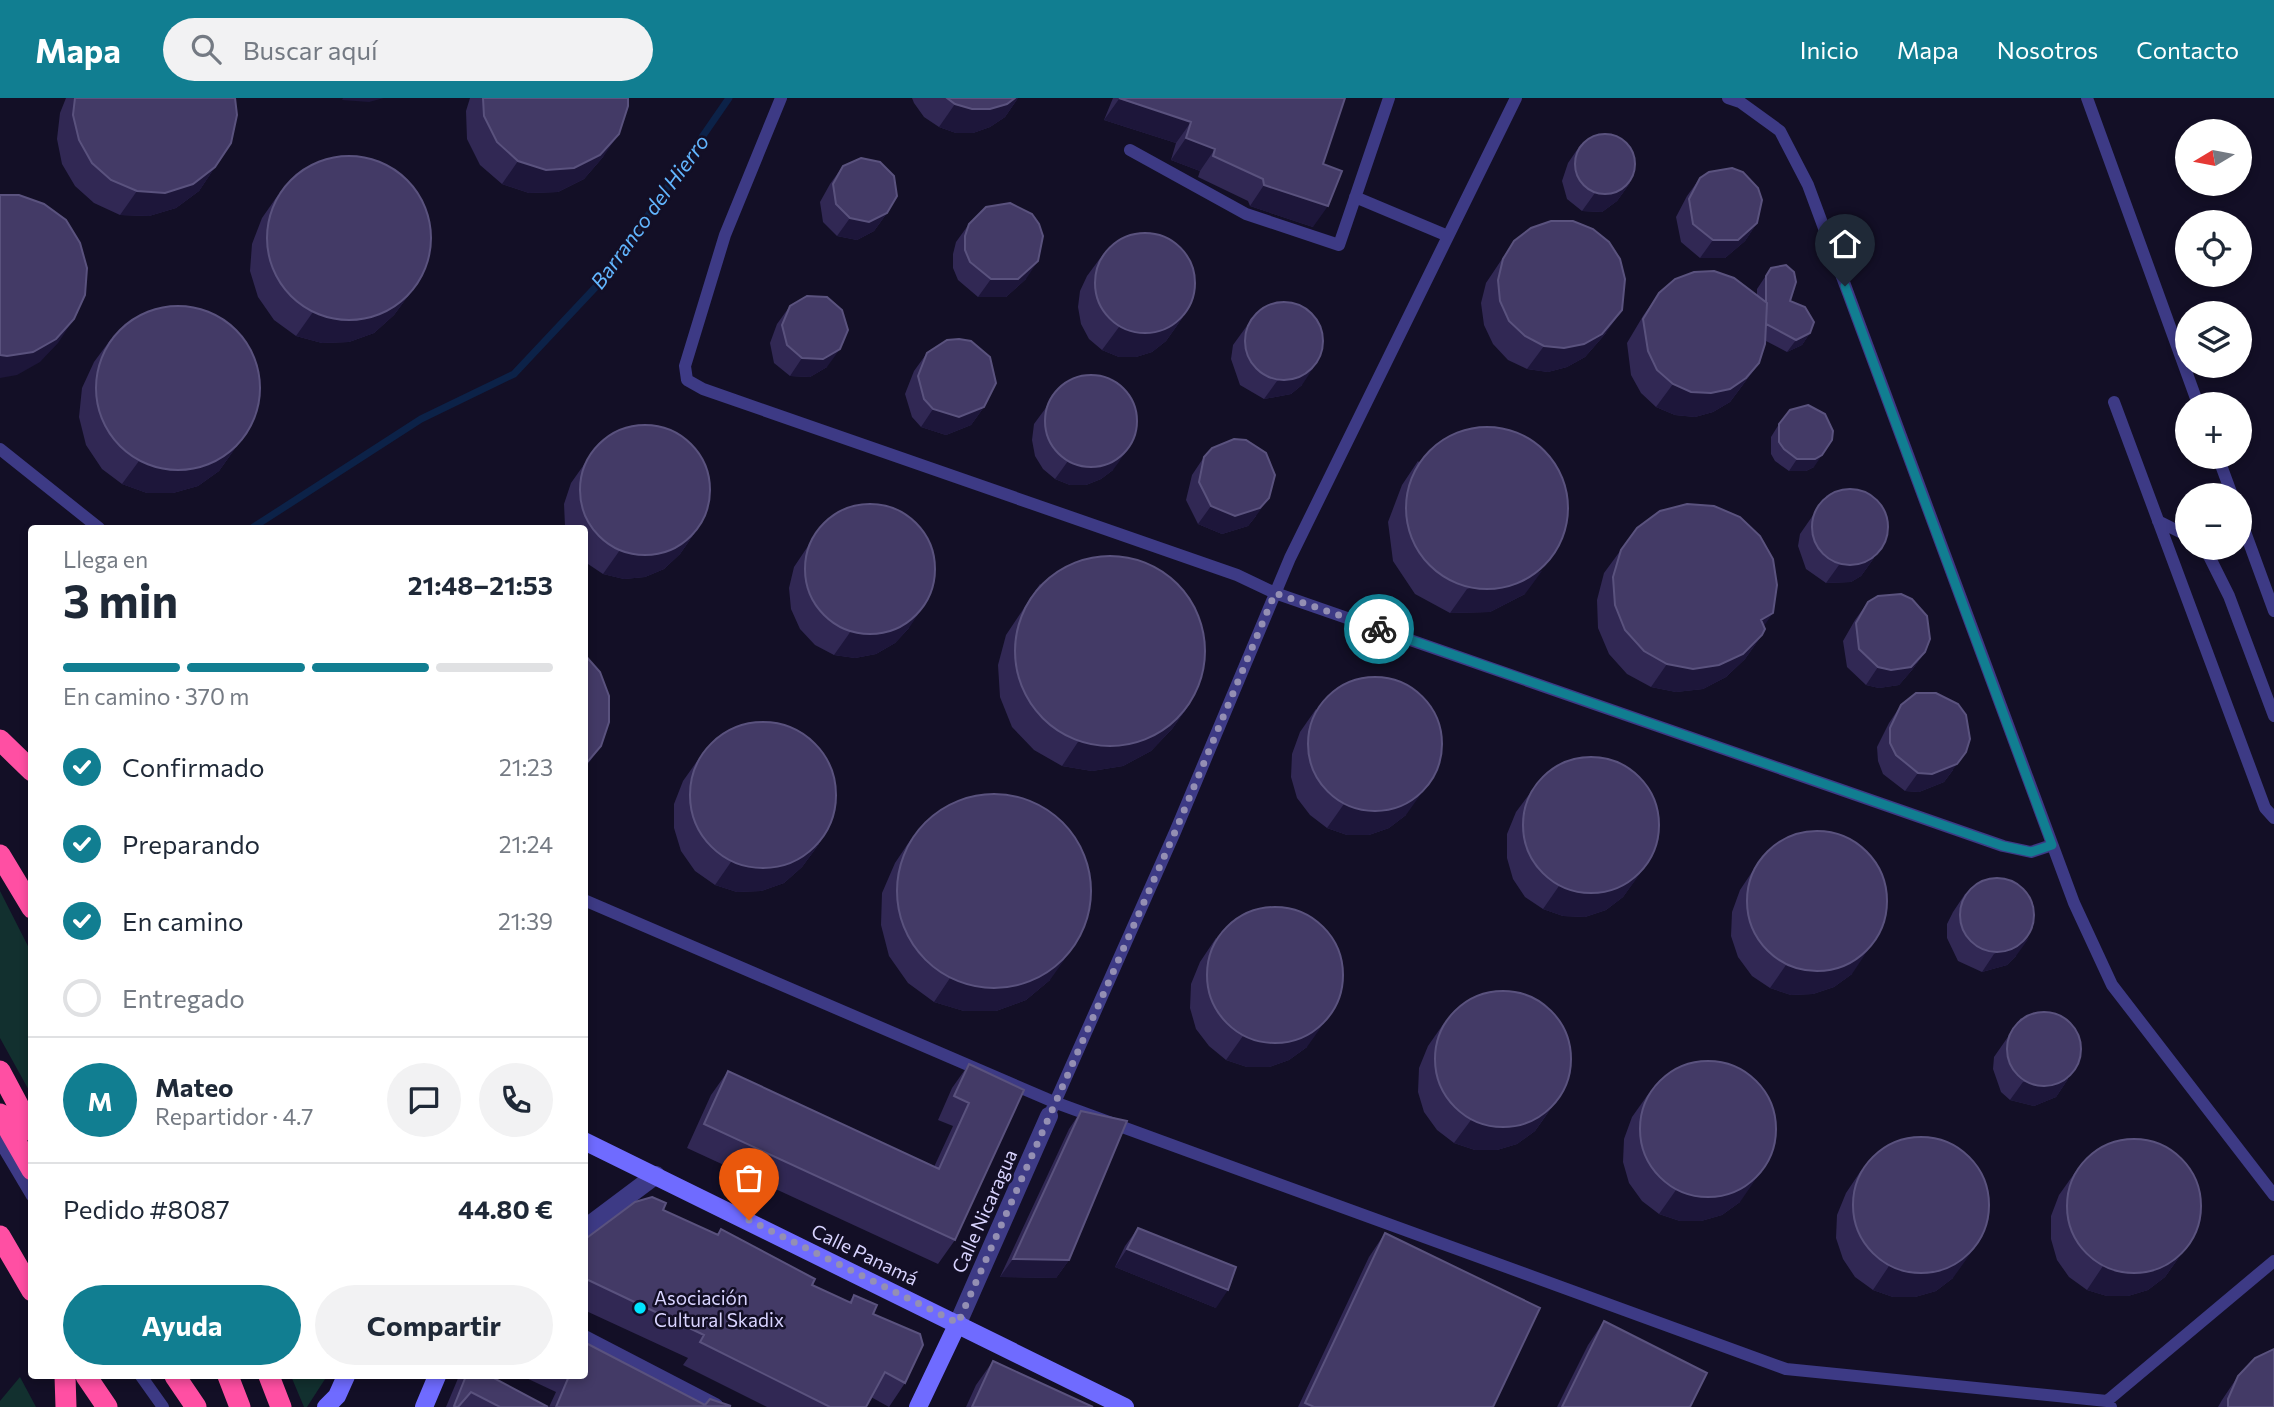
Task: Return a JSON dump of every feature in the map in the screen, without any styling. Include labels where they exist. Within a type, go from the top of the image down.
[{"type":"highway","points":[[0,740],[28,767]]},
{"type":"highway","points":[[0,855],[28,901]]},
{"type":"highway","points":[[0,1071],[28,1124]]},
{"type":"highway","points":[[0,1114],[28,1163]]},
{"type":"highway","points":[[0,1236],[28,1284]]},
{"type":"highway","points":[[65,1379],[66,1407]]},
{"type":"highway","points":[[88,1379],[107,1407]]},
{"type":"highway","points":[[177,1379],[196,1407]]},
{"type":"highway","points":[[229,1379],[241,1404]]},
{"type":"highway","points":[[270,1379],[281,1407]]},
{"type":"street","name":"Calle Nicaragua","points":[[958,1323],[1052,1109]]},
{"type":"street","name":"Calle Panamá","points":[[588,1144],[1125,1407]]},
{"type":"street","points":[[588,1226],[656,1175]]},
{"type":"street","points":[[918,1407],[958,1323]]},
{"type":"street","points":[[588,1341],[715,1407]]},
{"type":"street","points":[[327,1407],[337,1396],[345,1379]]},
{"type":"street","points":[[424,1407],[436,1379]]},
{"type":"lane","points":[[781,98],[725,235],[685,366],[687,380],[703,389],[1237,575],[1275,593],[2003,846],[2031,852],[2052,845]]},
{"type":"lane","points":[[1130,150],[1246,214],[1339,245],[1389,98]]},
{"type":"lane","points":[[1052,1109],[1175,832],[1275,593],[1516,98]]},
{"type":"lane","points":[[1728,98],[1740,102],[1780,131],[1808,184],[2074,903],[2112,985],[2274,1195]]},
{"type":"lane","points":[[2087,98],[2195,392]]},
{"type":"lane","points":[[1355,197],[1448,236]]},
{"type":"lane","points":[[2114,402],[2265,808],[2274,818]]},
{"type":"lane","points":[[0,449],[95,525]]},
{"type":"lane","points":[[2158,521],[2175,530]]},
{"type":"lane","points":[[2252,551],[2274,611]]},
{"type":"lane","points":[[2211,560],[2229,596],[2274,716]]},
{"type":"lane","points":[[588,902],[1052,1109],[1786,1370],[2109,1404],[2274,1261]]},
{"type":"lane","points":[[0,1142],[28,1189]]},
{"type":"lane","points":[[143,1379],[163,1407]]},
{"type":"green space","points":[[0,891],[28,946],[28,1089],[0,1038]]},
{"type":"green space","points":[[20,1377],[36,1407],[0,1407],[0,1401]]},
{"type":"green space","points":[[292,1379],[325,1379],[307,1407],[304,1407]]},
{"type":"building","points":[[75,98],[235,98],[237,115],[231,143],[215,167],[193,184],[165,193],[137,191],[111,180],[92,163],[79,140],[73,115]]},
{"type":"building","points":[[483,98],[628,98],[628,106],[619,134],[600,155],[574,168],[546,170],[518,161],[497,142],[484,116]]},
{"type":"building","points":[[947,98],[1015,98],[1007,104],[990,109],[972,109],[955,104]]},
{"type":"building","points":[[1119,98],[1345,98],[1323,164],[1342,171],[1328,206],[1264,185],[1263,179],[1213,156],[1215,149],[1186,138],[1191,122]]},
{"type":"building","points":[[1599,134],[1611,134],[1630,147],[1635,164],[1633,176],[1622,189],[1611,194],[1599,194],[1580,181],[1575,170],[1575,158],[1588,139]]},
{"type":"building","points":[[349,156],[380,162],[407,180],[425,207],[431,238],[425,269],[407,296],[380,314],[349,320],[318,314],[291,296],[273,269],[267,238],[273,207],[291,180],[318,162]]},
{"type":"building","points":[[861,158],[880,162],[894,176],[897,196],[887,213],[869,222],[850,218],[836,204],[833,184],[843,166]]},
{"type":"building","points":[[1732,168],[1743,172],[1758,188],[1762,200],[1757,223],[1738,240],[1713,240],[1693,224],[1689,199],[1700,178],[1709,172]]},
{"type":"building","points":[[0,195],[19,195],[44,204],[66,220],[80,243],[87,268],[85,295],[74,319],[56,339],[33,352],[7,356],[0,355]]},
{"type":"building","points":[[1010,203],[1032,214],[1039,224],[1043,236],[1038,261],[1018,279],[991,279],[970,262],[965,250],[965,236],[969,224],[986,207]]},
{"type":"building","points":[[1551,221],[1573,221],[1593,229],[1609,242],[1620,259],[1625,279],[1622,310],[1602,334],[1584,344],[1564,348],[1544,346],[1525,336],[1509,321],[1500,301],[1498,280],[1503,259],[1514,241],[1531,228]]},
{"type":"building","points":[[1145,233],[1164,236],[1181,247],[1192,264],[1195,283],[1192,302],[1181,319],[1164,330],[1145,333],[1126,330],[1109,319],[1098,302],[1095,283],[1098,264],[1109,247],[1126,236]]},
{"type":"building","points":[[1786,265],[1794,272],[1796,282],[1790,301],[1805,307],[1814,322],[1810,333],[1796,340],[1766,324],[1766,276],[1771,268]]},
{"type":"building","points":[[1714,271],[1734,278],[1767,303],[1765,344],[1759,363],[1746,378],[1730,389],[1711,393],[1691,392],[1673,384],[1657,370],[1648,351],[1643,319],[1659,293],[1675,279],[1694,272]]},
{"type":"building","points":[[807,296],[827,297],[842,310],[848,330],[840,349],[823,359],[802,358],[787,345],[782,325],[790,306]]},
{"type":"building","points":[[1284,302],[1299,305],[1312,313],[1320,326],[1323,341],[1320,356],[1312,369],[1299,377],[1284,380],[1269,377],[1256,369],[1248,356],[1245,341],[1248,326],[1256,313],[1269,305]]},
{"type":"building","points":[[178,306],[209,312],[236,330],[254,357],[260,388],[254,419],[236,446],[209,464],[178,470],[147,464],[120,446],[102,419],[96,388],[102,357],[120,330],[147,312]]},
{"type":"building","points":[[947,340],[971,341],[990,357],[996,383],[984,407],[959,417],[933,409],[924,399],[918,376],[927,353]]},
{"type":"building","points":[[1091,375],[1108,379],[1123,389],[1133,404],[1137,421],[1133,438],[1123,453],[1108,463],[1091,467],[1074,463],[1059,453],[1049,438],[1045,421],[1049,404],[1059,389],[1074,379]]},
{"type":"building","points":[[1808,405],[1825,414],[1833,431],[1832,440],[1822,455],[1815,459],[1797,459],[1779,442],[1779,424],[1790,410]]},
{"type":"building","points":[[645,425],[670,430],[691,444],[705,465],[710,490],[705,515],[691,536],[670,550],[645,555],[620,550],[599,536],[585,515],[580,490],[585,465],[599,444],[620,430]]},
{"type":"building","points":[[1487,427],[1518,433],[1532,440],[1544,451],[1555,463],[1562,477],[1568,508],[1562,539],[1555,553],[1544,565],[1532,576],[1518,583],[1487,589],[1456,583],[1442,576],[1430,565],[1419,553],[1412,539],[1406,508],[1412,477],[1419,463],[1430,451],[1442,440],[1456,433]]},
{"type":"building","points":[[1234,439],[1246,440],[1266,453],[1275,475],[1269,498],[1260,508],[1235,516],[1211,506],[1199,482],[1204,457],[1212,448]]},
{"type":"building","points":[[1850,489],[1864,492],[1877,500],[1885,513],[1888,527],[1885,541],[1877,554],[1864,562],[1850,565],[1836,562],[1823,554],[1815,541],[1812,527],[1815,513],[1823,500],[1836,492]]},
{"type":"building","points":[[870,504],[895,509],[916,523],[930,544],[935,569],[930,594],[916,615],[895,629],[870,634],[845,629],[824,615],[810,594],[805,569],[810,544],[824,523],[845,509]]},
{"type":"building","points":[[1687,504],[1714,506],[1740,517],[1760,536],[1773,559],[1777,585],[1773,613],[1761,620],[1765,629],[1762,635],[1743,654],[1719,665],[1693,669],[1667,664],[1644,651],[1625,630],[1615,605],[1613,577],[1621,550],[1637,528],[1660,511]]},
{"type":"building","points":[[1110,556],[1146,563],[1177,584],[1198,615],[1205,651],[1198,687],[1177,718],[1146,739],[1110,746],[1074,739],[1043,718],[1022,687],[1015,651],[1022,615],[1043,584],[1074,563]]},
{"type":"building","points":[[1901,594],[1912,599],[1927,616],[1930,639],[1925,652],[1911,667],[1891,670],[1878,667],[1859,649],[1856,623],[1868,602],[1878,596]]},
{"type":"building","points":[[588,658],[600,672],[609,696],[609,722],[601,746],[588,761]]},
{"type":"building","points":[[1375,677],[1401,682],[1423,696],[1437,718],[1442,744],[1437,770],[1423,792],[1401,806],[1375,811],[1349,806],[1327,792],[1313,770],[1308,744],[1313,718],[1327,696],[1349,682]]},
{"type":"building","points":[[1916,693],[1936,693],[1958,704],[1966,715],[1970,739],[1966,752],[1957,764],[1932,774],[1918,773],[1896,755],[1890,743],[1890,728],[1901,705]]},
{"type":"building","points":[[763,722],[791,727],[815,743],[831,767],[836,795],[831,823],[815,847],[791,863],[763,868],[735,863],[711,847],[695,823],[690,795],[695,767],[711,743],[735,727]]},
{"type":"building","points":[[1591,757],[1617,762],[1639,777],[1654,799],[1659,825],[1654,851],[1639,873],[1617,888],[1591,893],[1565,888],[1543,873],[1528,851],[1523,825],[1528,799],[1543,777],[1565,762]]},
{"type":"building","points":[[994,794],[1031,802],[1062,823],[1083,854],[1091,891],[1083,928],[1062,959],[1031,980],[994,988],[957,980],[926,959],[905,928],[897,891],[905,854],[926,823],[957,802]]},
{"type":"building","points":[[1817,831],[1844,836],[1866,852],[1882,874],[1887,901],[1882,928],[1866,950],[1844,966],[1817,971],[1790,966],[1768,950],[1752,928],[1747,901],[1752,874],[1768,852],[1790,836]]},
{"type":"building","points":[[1990,878],[2004,878],[2018,884],[2028,894],[2034,915],[2032,929],[2018,946],[2004,952],[1990,952],[1976,946],[1966,936],[1960,922],[1960,908],[1966,894],[1976,884]]},
{"type":"building","points":[[1275,907],[1301,912],[1323,927],[1338,949],[1343,975],[1338,1001],[1323,1023],[1301,1038],[1275,1043],[1249,1038],[1227,1023],[1212,1001],[1207,975],[1212,949],[1227,927],[1249,912]]},
{"type":"building","points":[[1503,991],[1529,996],[1551,1011],[1566,1033],[1571,1059],[1566,1085],[1551,1107],[1529,1122],[1503,1127],[1477,1122],[1455,1107],[1440,1085],[1435,1059],[1440,1033],[1455,1011],[1477,996]]},
{"type":"building","points":[[2037,1012],[2051,1012],[2065,1018],[2075,1028],[2081,1049],[2075,1070],[2065,1080],[2051,1086],[2037,1086],[2023,1080],[2013,1070],[2007,1056],[2007,1042],[2013,1028],[2023,1018]]},
{"type":"building","points":[[1708,1061],[1734,1066],[1756,1081],[1771,1103],[1776,1129],[1771,1155],[1756,1177],[1734,1192],[1708,1197],[1682,1192],[1660,1177],[1645,1155],[1640,1129],[1645,1103],[1660,1081],[1682,1066]]},
{"type":"building","points":[[969,1064],[1024,1090],[955,1240],[704,1124],[728,1071],[939,1169],[969,1103],[954,1096]]},
{"type":"building","points":[[1081,1111],[1127,1121],[1069,1260],[1013,1259]]},
{"type":"building","points":[[1921,1137],[1947,1142],[1969,1157],[1984,1179],[1989,1205],[1984,1231],[1969,1253],[1947,1268],[1921,1273],[1895,1268],[1873,1253],[1858,1231],[1853,1205],[1858,1179],[1873,1157],[1895,1142]]},
{"type":"building","points":[[2134,1139],[2160,1144],[2181,1159],[2196,1180],[2201,1206],[2196,1232],[2181,1253],[2160,1268],[2134,1273],[2108,1268],[2087,1253],[2072,1232],[2067,1206],[2072,1180],[2087,1159],[2108,1144]]},
{"type":"building","points":[[652,1197],[666,1203],[663,1210],[718,1235],[721,1229],[815,1279],[812,1285],[851,1303],[854,1295],[877,1305],[873,1314],[920,1334],[923,1345],[905,1383],[885,1372],[866,1407],[830,1407],[700,1342],[704,1335],[588,1280],[588,1237],[635,1202]]},
{"type":"building","points":[[1138,1228],[1236,1267],[1228,1290],[1127,1249]]},
{"type":"building","points":[[1385,1233],[1540,1308],[1493,1407],[1314,1407],[1305,1403]]},
{"type":"building","points":[[1604,1321],[1707,1373],[1690,1407],[1562,1407]]},
{"type":"building","points":[[588,1344],[705,1405],[710,1399],[731,1406],[556,1407],[568,1379],[588,1379]]},
{"type":"building","points":[[2274,1349],[2274,1407],[2228,1407],[2228,1399],[2238,1376],[2255,1358]]},
{"type":"building","points":[[993,1361],[1093,1407],[972,1407]]},
{"type":"building","points":[[465,1379],[496,1379],[548,1407],[500,1407],[471,1392],[458,1407],[454,1406]]},
{"type":"waterway","name":"Barranco del Hierro","points":[[257,525],[421,419],[514,374],[607,275],[729,98]]},
{"type":"way so far","points":[[749,1220],[958,1323],[1175,832],[1275,593],[1379,629]]},
{"type":"place","name":"Asociación Cultural Skadix","points":[[640,1308]]},
{"type":"route","points":[[1379,629],[2003,846],[2031,852],[2052,845],[1845,286]]}]
